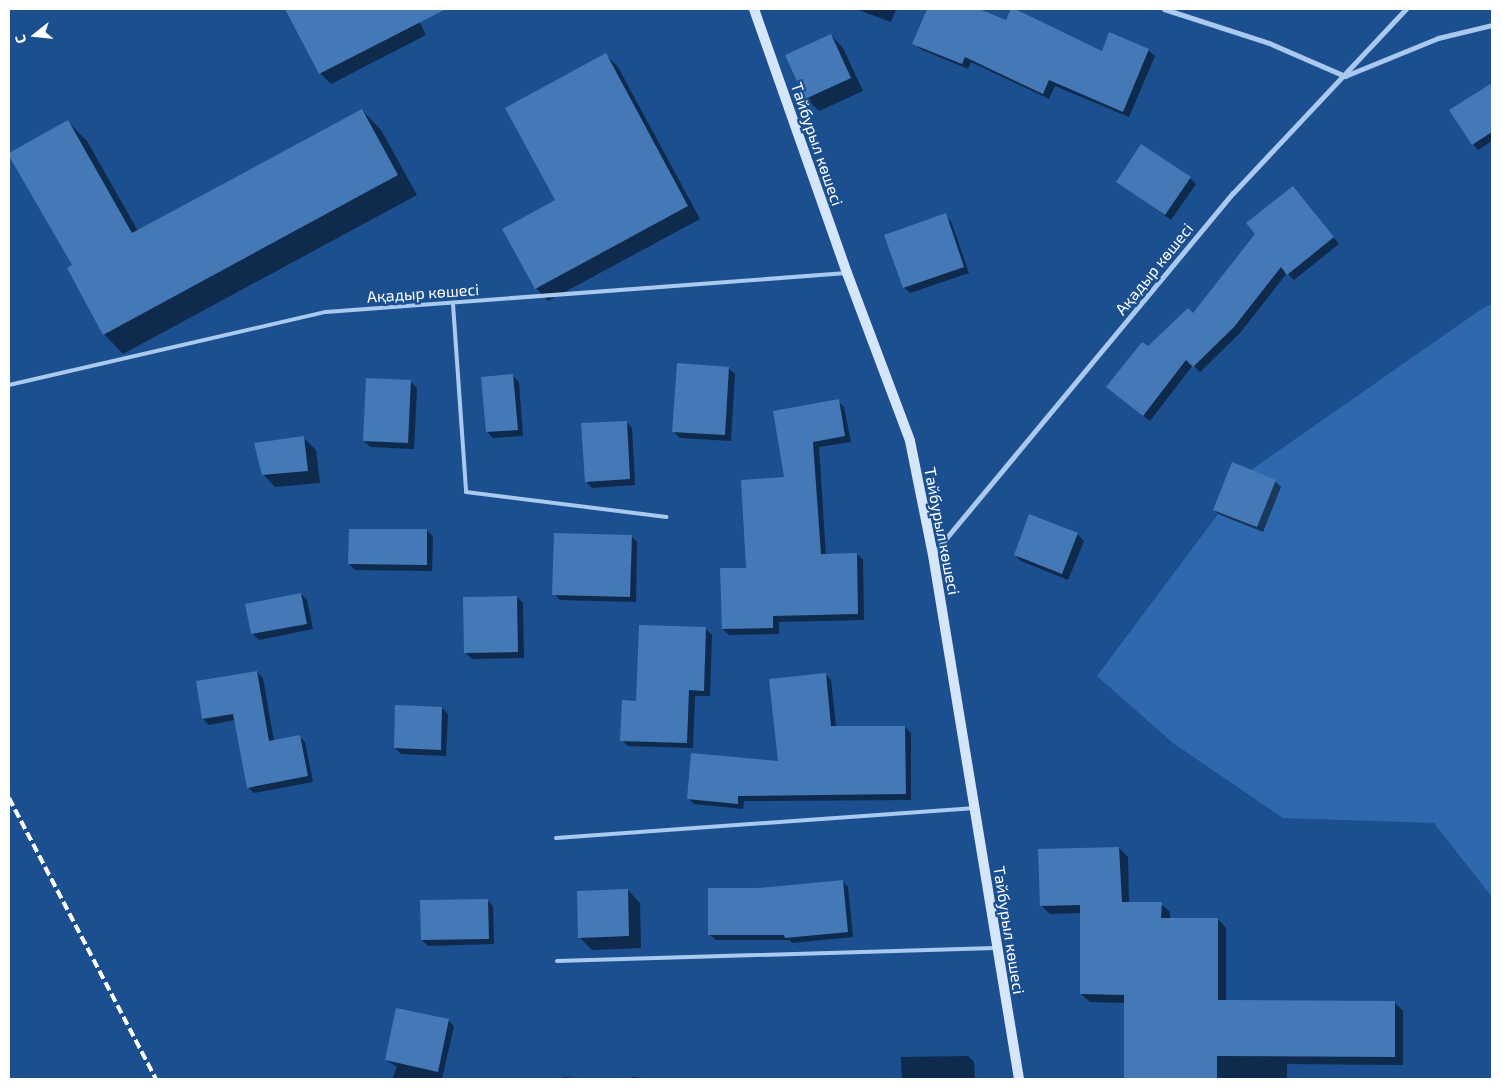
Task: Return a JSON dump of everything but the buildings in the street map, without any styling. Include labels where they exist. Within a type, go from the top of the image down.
[{"type":"main road","name":"Тайбурыл көшесі","points":[[754,9],[847,273],[910,441],[933,555],[975,808],[995,948],[1019,1079]]},
{"type":"street","points":[[1164,9],[1269,43],[1345,76],[1438,38],[1492,25]]},
{"type":"street","name":"Ақадыр көшесі","points":[[933,555],[1233,193],[1406,9]]},
{"type":"lane","name":"Ақадыр көшесі","points":[[9,385],[326,312],[453,304],[847,273]]},
{"type":"lane","points":[[453,304],[466,492],[666,517]]},
{"type":"lane","points":[[556,838],[975,808]]},
{"type":"lane","points":[[557,961],[995,948]]},
{"type":"shaded area","points":[[1492,304],[1492,897],[1434,823],[1283,818],[1173,743],[1097,676],[1251,470],[1483,308]]},
{"type":"railway","points":[[9,798],[156,1079]]}]
